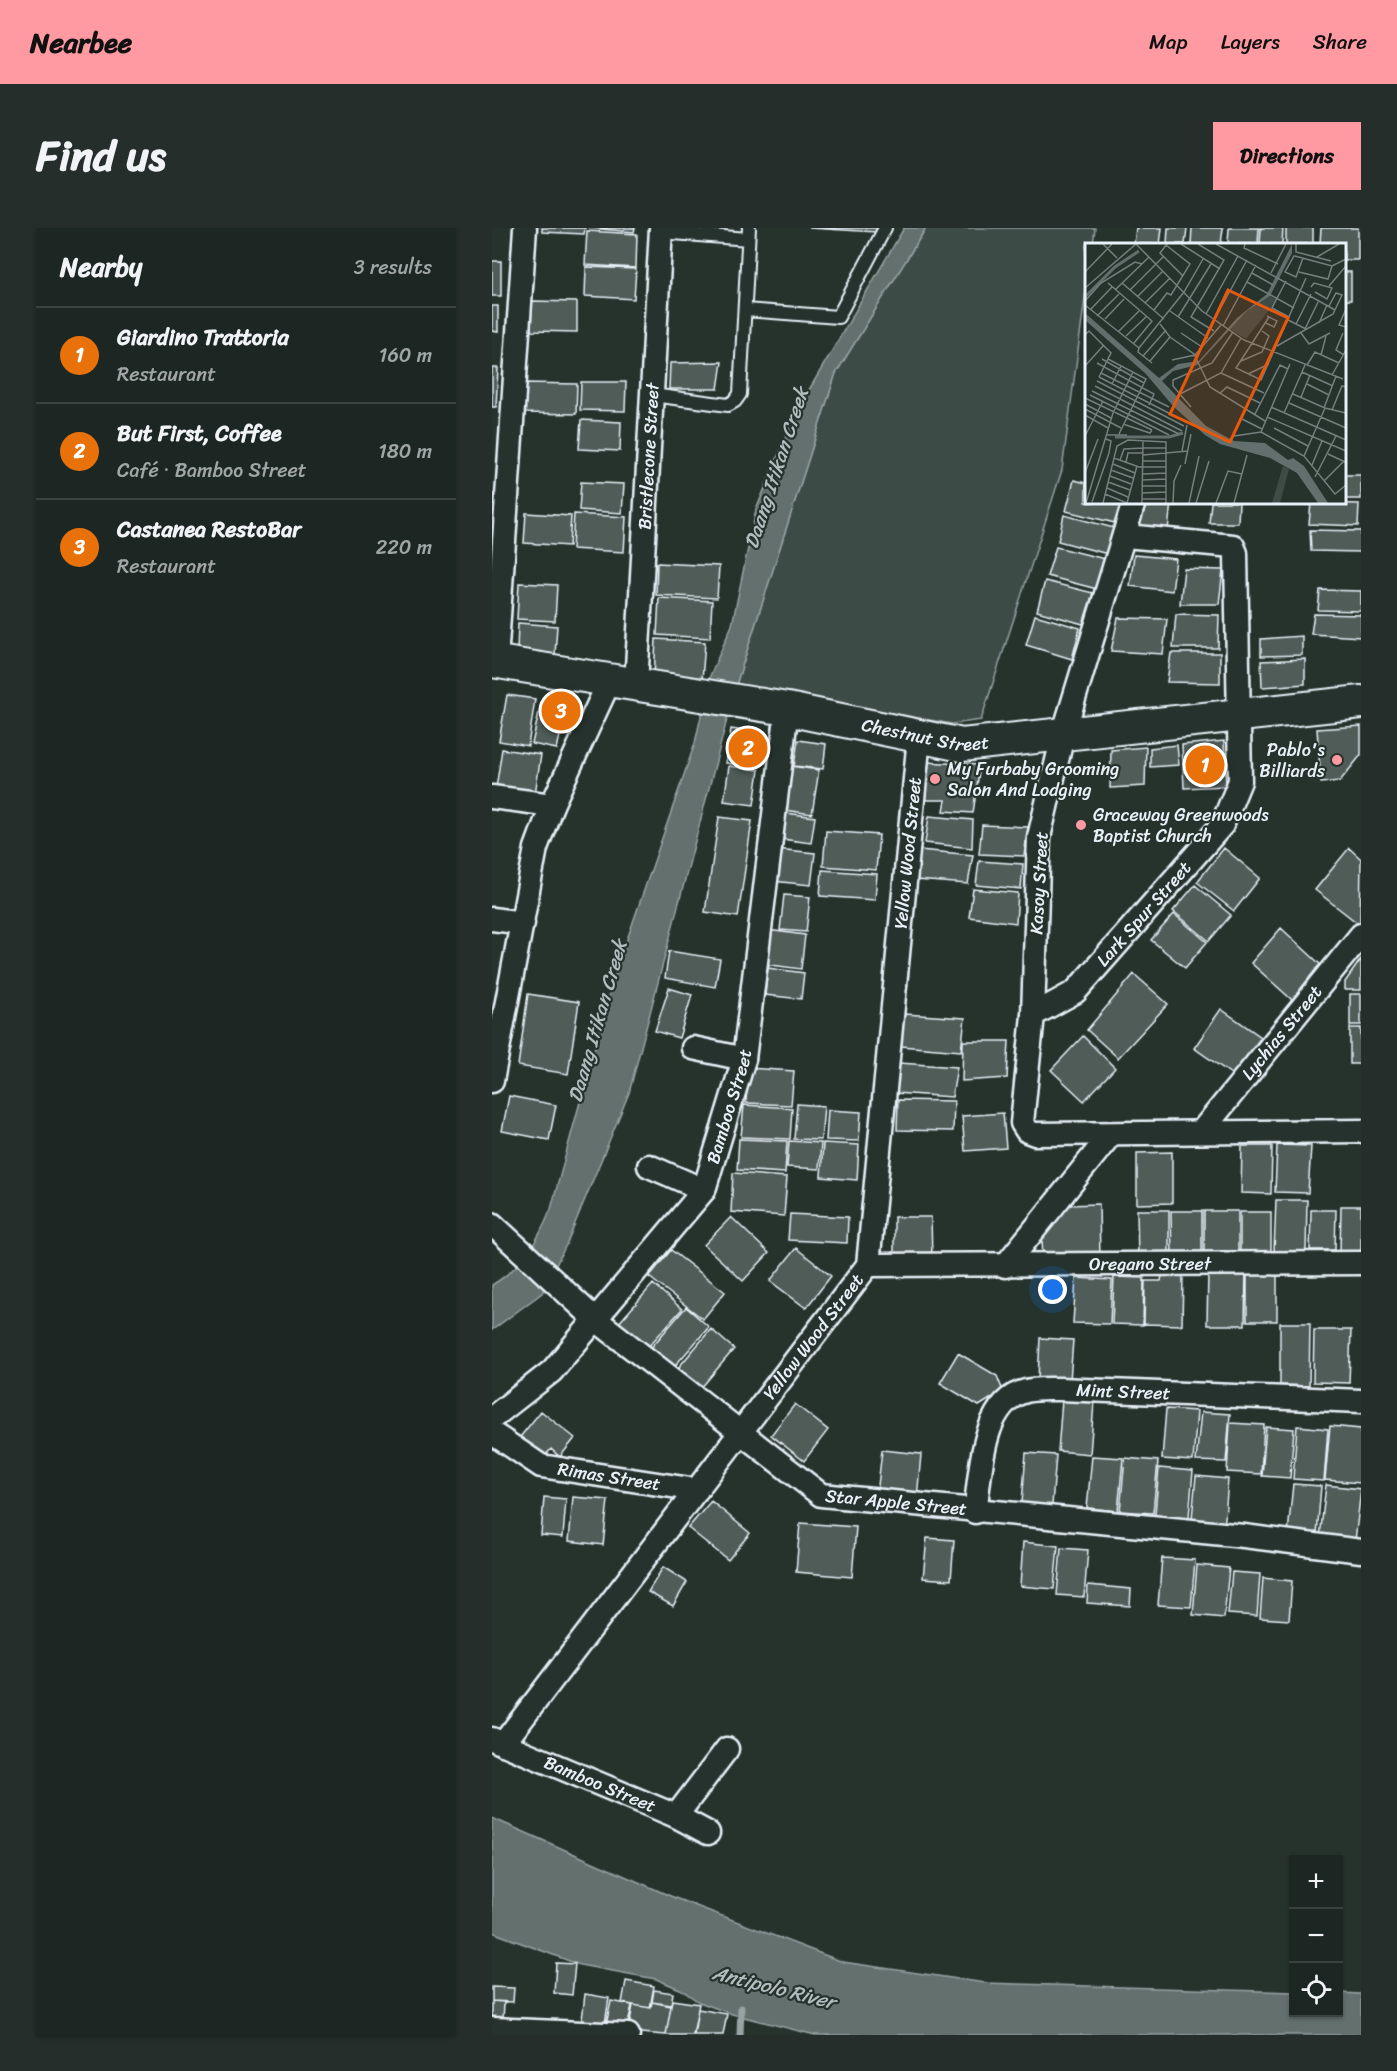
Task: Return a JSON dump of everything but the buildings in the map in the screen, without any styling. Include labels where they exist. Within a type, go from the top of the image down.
[{"type":"street","points":[[494,661],[525,228]]},
{"type":"street","name":"Bristlecone Street","points":[[492,1082],[494,1058],[523,923],[536,848],[552,805],[622,684],[652,396],[661,230]]},
{"type":"street","name":"Kasoy Street","points":[[1111,1134],[1035,1134],[1027,1131],[1022,1123],[1033,1016],[1038,837],[1063,735],[1133,504]]},
{"type":"street","name":"Lark Spur Street","points":[[1033,1016],[1075,992],[1222,825],[1240,782],[1236,553],[1233,546],[1125,536]]},
{"type":"street","name":"Chestnut Street","points":[[494,661],[622,684],[787,709],[962,745],[1237,713],[1361,702]]},
{"type":"street","name":"Bamboo Street","points":[[492,1418],[552,1371],[704,1190],[744,1059],[787,709]]},
{"type":"street","name":"Yellow Wood Street","points":[[497,1742],[697,1490],[868,1265],[919,737]]},
{"type":"street","points":[[492,797],[552,805]]},
{"type":"street","points":[[492,919],[523,923]]},
{"type":"street","name":"Lychias Street","points":[[1202,1132],[1361,935]]},
{"type":"street","points":[[693,1048],[744,1059]]},
{"type":"street","points":[[1005,1266],[1111,1134],[1361,1131]]},
{"type":"street","points":[[649,1166],[704,1190]]},
{"type":"street","name":"Star Apple Street","points":[[492,1224],[596,1319],[821,1495],[975,1512],[1244,1536],[1361,1551]]},
{"type":"street","name":"Oregano Street","points":[[868,1265],[1361,1263]]},
{"type":"street","name":"Mint Street","points":[[975,1512],[990,1423],[1005,1401],[1026,1390],[1059,1389],[1361,1401]]},
{"type":"street","name":"Rimas Street","points":[[492,1433],[541,1466],[697,1490]]},
{"type":"street","name":"Bamboo Street","points":[[497,1742],[676,1816],[708,1833]]},
{"type":"street","points":[[676,1816],[727,1749]]},
{"type":"street","points":[[492,2029],[628,2035]]},
{"type":"lane","points":[[745,310],[837,317],[885,228]]},
{"type":"lane","points":[[652,396],[728,405],[735,401],[740,394],[745,310],[749,233],[661,230]]},
{"type":"shaded area","points":[[926,228],[1095,228],[1093,243],[1085,243],[1085,298],[1062,470],[981,720],[952,724],[736,685],[836,373]]},
{"type":"water","name":"Daang Itikan Creek","points":[[904,228],[926,228],[836,373],[736,685],[629,1093],[566,1245],[542,1293],[492,1330],[492,1285],[513,1269],[535,1243],[551,1209],[613,980],[695,743],[710,676],[732,625],[756,510],[796,412]]},
{"type":"water","name":"Antipolo River","points":[[492,1818],[675,1898],[843,1962],[985,1983],[1289,1992],[1289,2017],[1343,2017],[1343,1993],[1361,1994],[1361,2035],[815,2035],[732,2014],[699,2002],[680,1989],[656,1979],[580,1965],[492,1932]]},
{"type":"waterway","points":[[740,2035],[741,2008]]},
{"type":"place","name":"Castanea RestoBar","points":[[561,711]]},
{"type":"place","name":"But First, Coffee","points":[[748,748]]},
{"type":"place","name":"Pablo's Billiards","points":[[1337,760]]},
{"type":"place","name":"Giardino Trattoria","points":[[1205,765]]},
{"type":"place","name":"My Furbaby Grooming Salon And Lodging","points":[[935,779]]},
{"type":"place","name":"Graceway Greenwoods Baptist Church","points":[[1081,825]]}]
